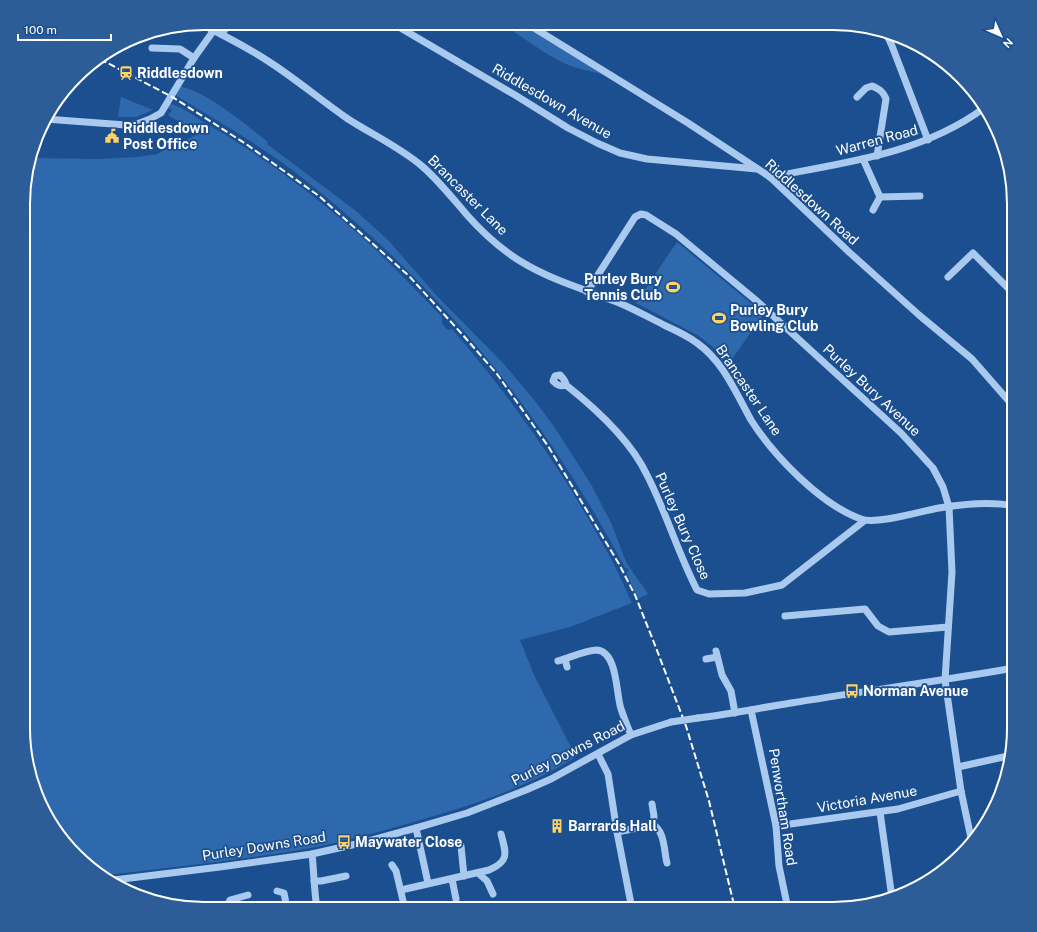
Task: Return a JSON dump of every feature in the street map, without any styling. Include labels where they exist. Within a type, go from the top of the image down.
[{"type":"street","name":"Brancaster Lane","points":[[213,30],[271,63],[345,117],[422,166],[469,217],[518,260],[557,281],[617,302],[685,335],[701,346],[717,362],[753,422],[786,465],[815,492],[831,504],[864,521]]},
{"type":"street","points":[[52,120],[126,125],[137,124],[157,116],[164,108],[194,58],[217,32],[221,30]]},
{"type":"street","name":"Riddlesdown Avenue","points":[[404,30],[568,128],[620,153],[646,159],[759,170]]},
{"type":"street","name":"Riddlesdown Road","points":[[537,30],[688,123],[770,178],[850,254],[919,315],[972,359],[1007,400]]},
{"type":"street","points":[[889,39],[928,140]]},
{"type":"street","points":[[152,48],[180,49],[194,58]]},
{"type":"street","points":[[857,97],[866,88],[872,86],[881,90],[886,99],[877,156]]},
{"type":"street","name":"Warren Road","points":[[770,178],[877,156],[928,140],[969,119],[980,111]]},
{"type":"street","points":[[863,159],[880,197]]},
{"type":"street","points":[[880,197],[920,196]]},
{"type":"street","points":[[873,210],[880,197]]},
{"type":"street","name":"Purley Bury Avenue","points":[[587,292],[635,217],[641,214],[646,214],[676,234],[758,302],[901,433],[933,468],[943,488],[949,507],[952,572],[945,680]]},
{"type":"street","points":[[948,277],[972,253],[1007,287]]},
{"type":"street","name":"Purley Bury Close","points":[[566,385],[606,420],[639,461],[647,474],[697,590],[709,594],[745,593],[782,585],[864,521]]},
{"type":"street","points":[[864,521],[875,521],[949,507],[1007,505]]},
{"type":"street","points":[[785,616],[865,610],[878,626],[889,632],[948,627]]},
{"type":"street","points":[[567,667],[562,660],[597,650],[605,653],[610,659],[614,671],[620,708],[631,735]]},
{"type":"street","points":[[706,659],[717,654],[723,677],[731,691],[735,713]]},
{"type":"street","name":"Purley Downs Road","points":[[118,880],[312,854],[365,842],[416,828],[467,813],[526,790],[598,754],[631,735],[671,722],[1007,669]]},
{"type":"street","points":[[945,680],[961,791],[970,835]]},
{"type":"street","name":"Penwortham Road","points":[[751,710],[776,826],[779,866],[787,902]]},
{"type":"street","points":[[598,754],[608,774],[617,832],[631,902]]},
{"type":"street","points":[[958,767],[1005,757]]},
{"type":"street","name":"Victoria Avenue","points":[[776,826],[880,812],[912,806],[961,791]]},
{"type":"street","points":[[652,804],[654,816],[653,825]]},
{"type":"street","points":[[880,812],[891,892]]},
{"type":"street","points":[[617,832],[653,825],[657,827],[661,833],[666,863]]},
{"type":"street","points":[[416,828],[428,883]]},
{"type":"street","points":[[401,890],[478,873],[497,867],[505,858],[506,853],[501,834]]},
{"type":"street","points":[[461,846],[464,876]]},
{"type":"street","points":[[312,854],[316,902]]},
{"type":"street","points":[[392,865],[396,872],[404,902]]},
{"type":"street","points":[[478,873],[486,881],[493,894]]},
{"type":"street","points":[[314,881],[346,876]]},
{"type":"street","points":[[452,878],[456,899]]},
{"type":"street","points":[[277,891],[284,893],[286,902]]},
{"type":"street","points":[[229,902],[230,900],[248,895]]},
{"type":"shaded area","points":[[512,30],[531,30],[602,74],[566,64],[533,45]]},
{"type":"shaded area","points":[[180,83],[182,87],[204,96],[227,110],[268,142],[267,144],[356,211],[387,239],[437,296],[502,362],[535,401],[555,428],[592,486],[612,525],[626,562],[648,594],[638,599],[627,574],[629,571],[625,568],[594,512],[560,458],[524,406],[486,357],[445,309],[401,264],[354,221],[290,168],[259,146],[177,96],[176,93]]},
{"type":"shaded area","points":[[121,97],[153,110],[136,117],[118,117]]},
{"type":"shaded area","points":[[170,104],[183,109],[272,165],[313,196],[372,246],[442,317],[442,323],[444,326],[448,330],[452,329],[495,381],[553,462],[609,554],[632,603],[570,627],[520,640],[534,675],[576,757],[542,776],[489,798],[357,838],[311,848],[234,860],[110,875],[89,859],[73,843],[53,815],[39,784],[31,750],[30,193],[36,158],[101,159],[157,154],[198,134],[168,115],[172,110],[168,108]]},
{"type":"shaded area","points":[[677,242],[764,314],[727,366],[715,349],[699,336],[636,303]]},
{"type":"railway","points":[[105,61],[174,98],[246,144],[319,196],[409,276],[497,374],[548,446],[619,564],[635,595],[686,726],[709,801],[733,902]]},
{"type":"place","name":"Riddlesdown","points":[[126,73]]},
{"type":"place","name":"Riddlesdown Post Office","points":[[112,136]]},
{"type":"place","name":"Purley Bury Tennis Club","points":[[673,287]]},
{"type":"place","name":"Purley Bury Bowling Club","points":[[719,318]]},
{"type":"place","name":"Norman Avenue","points":[[852,691]]},
{"type":"place","name":"Barrards Hall","points":[[557,826]]},
{"type":"place","name":"Maywater Close","points":[[344,842]]}]
